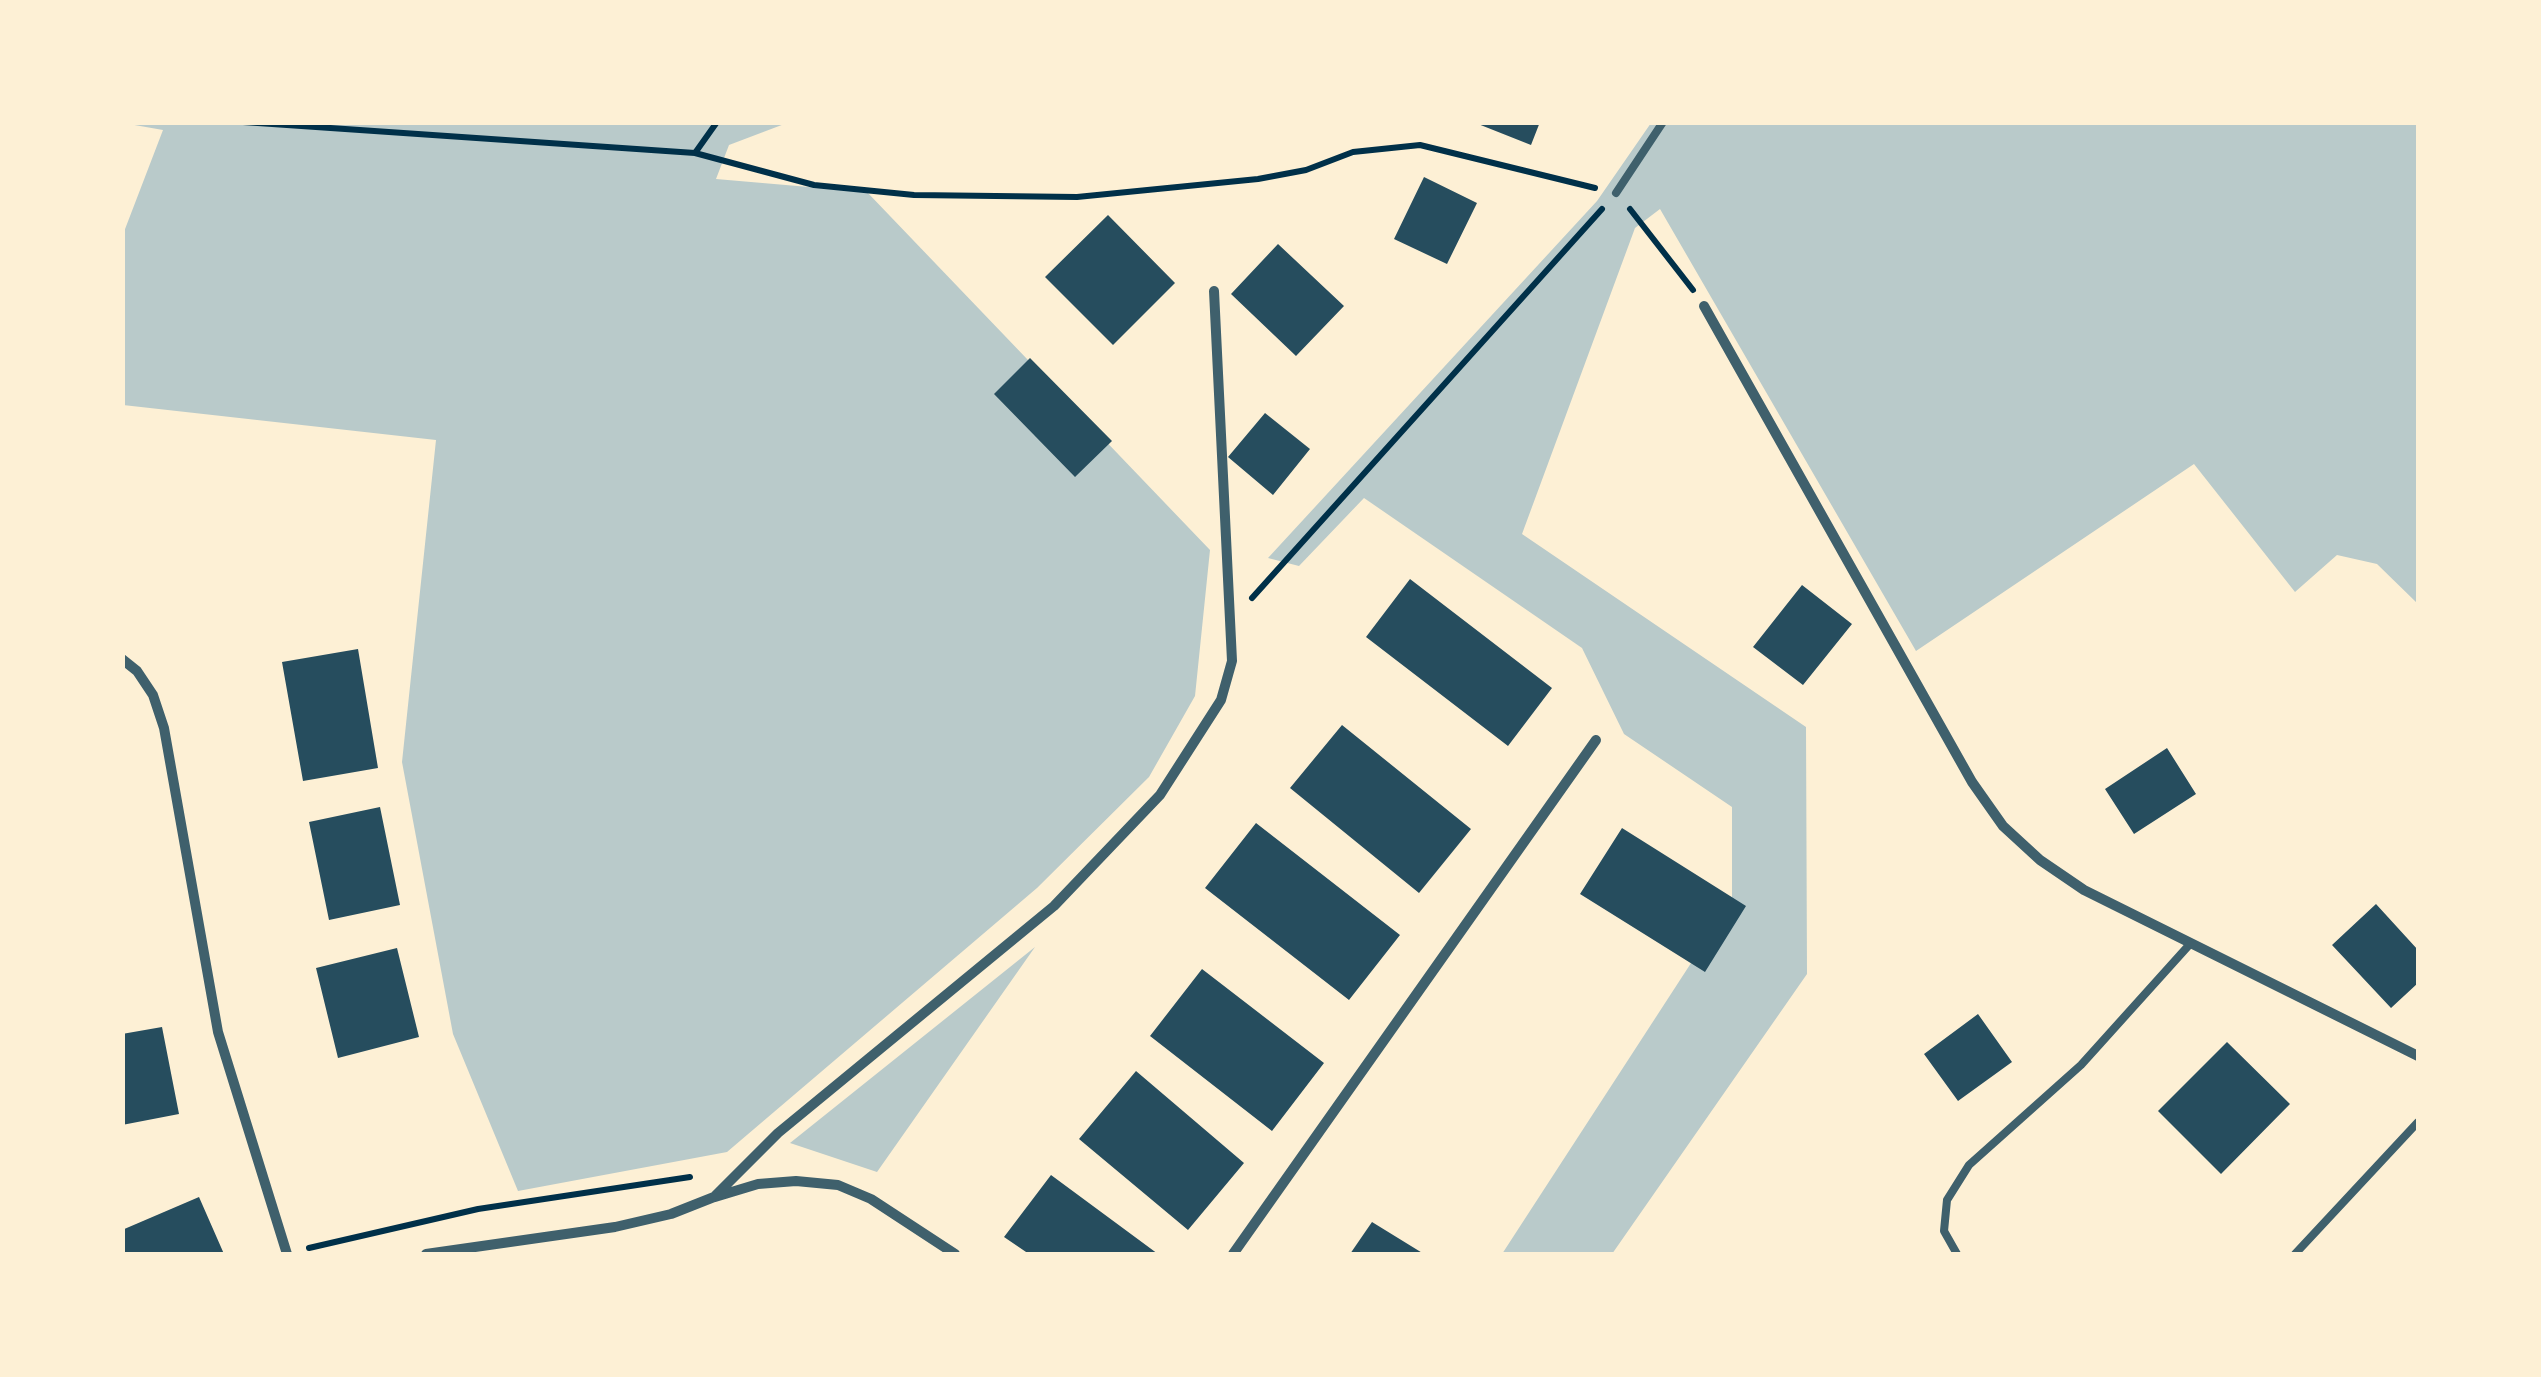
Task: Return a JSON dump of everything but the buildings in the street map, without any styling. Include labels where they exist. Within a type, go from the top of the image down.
[{"type":"street","points":[[714,1197],[778,1133],[1054,906],[1114,849],[1160,795],[1221,700],[1232,661],[1232,619],[1214,291]]},
{"type":"street","points":[[1704,306],[1972,782],[2004,826],[2040,860],[2084,890],[2418,1056]]},
{"type":"street","points":[[122,659],[137,671],[152,694],[164,728],[218,1032],[287,1254]]},
{"type":"street","points":[[1232,1254],[1596,740]]},
{"type":"street","points":[[426,1254],[615,1227],[671,1214],[758,1184],[796,1180],[838,1185],[871,1199],[955,1254]]},
{"type":"lane","points":[[1616,194],[1662,122]]},
{"type":"lane","points":[[1957,1254],[1944,1231],[1948,1200],[1968,1166],[2080,1066],[2190,944]]},
{"type":"lane","points":[[2295,1254],[2418,1122]]},
{"type":"path","points":[[242,122],[696,153],[814,185],[914,195],[1077,197],[1258,179],[1306,170],[1354,152],[1420,145],[1616,194],[1666,250],[1704,306]]},
{"type":"path","points":[[696,153],[717,122]]},
{"type":"path","points":[[1232,619],[1616,194]]},
{"type":"path","points":[[287,1254],[478,1209],[741,1169]]},
{"type":"shaded area","points":[[123,123],[787,123],[729,145],[716,179],[867,192],[1210,550],[1195,696],[1149,777],[1037,888],[727,1152],[518,1191],[453,1034],[402,762],[436,440],[123,405],[122,237],[163,130]]},
{"type":"shaded area","points":[[1651,123],[2418,123],[2418,604],[2377,564],[2337,555],[2295,592],[2194,464],[1916,651],[1660,209],[1635,228],[1522,534],[1806,727],[1807,974],[1612,1254],[1502,1254],[1732,900],[1732,807],[1624,734],[1582,648],[1364,498],[1299,566],[1268,558],[1597,201]]},
{"type":"shaded area","points":[[1035,947],[877,1172],[790,1143]]}]
